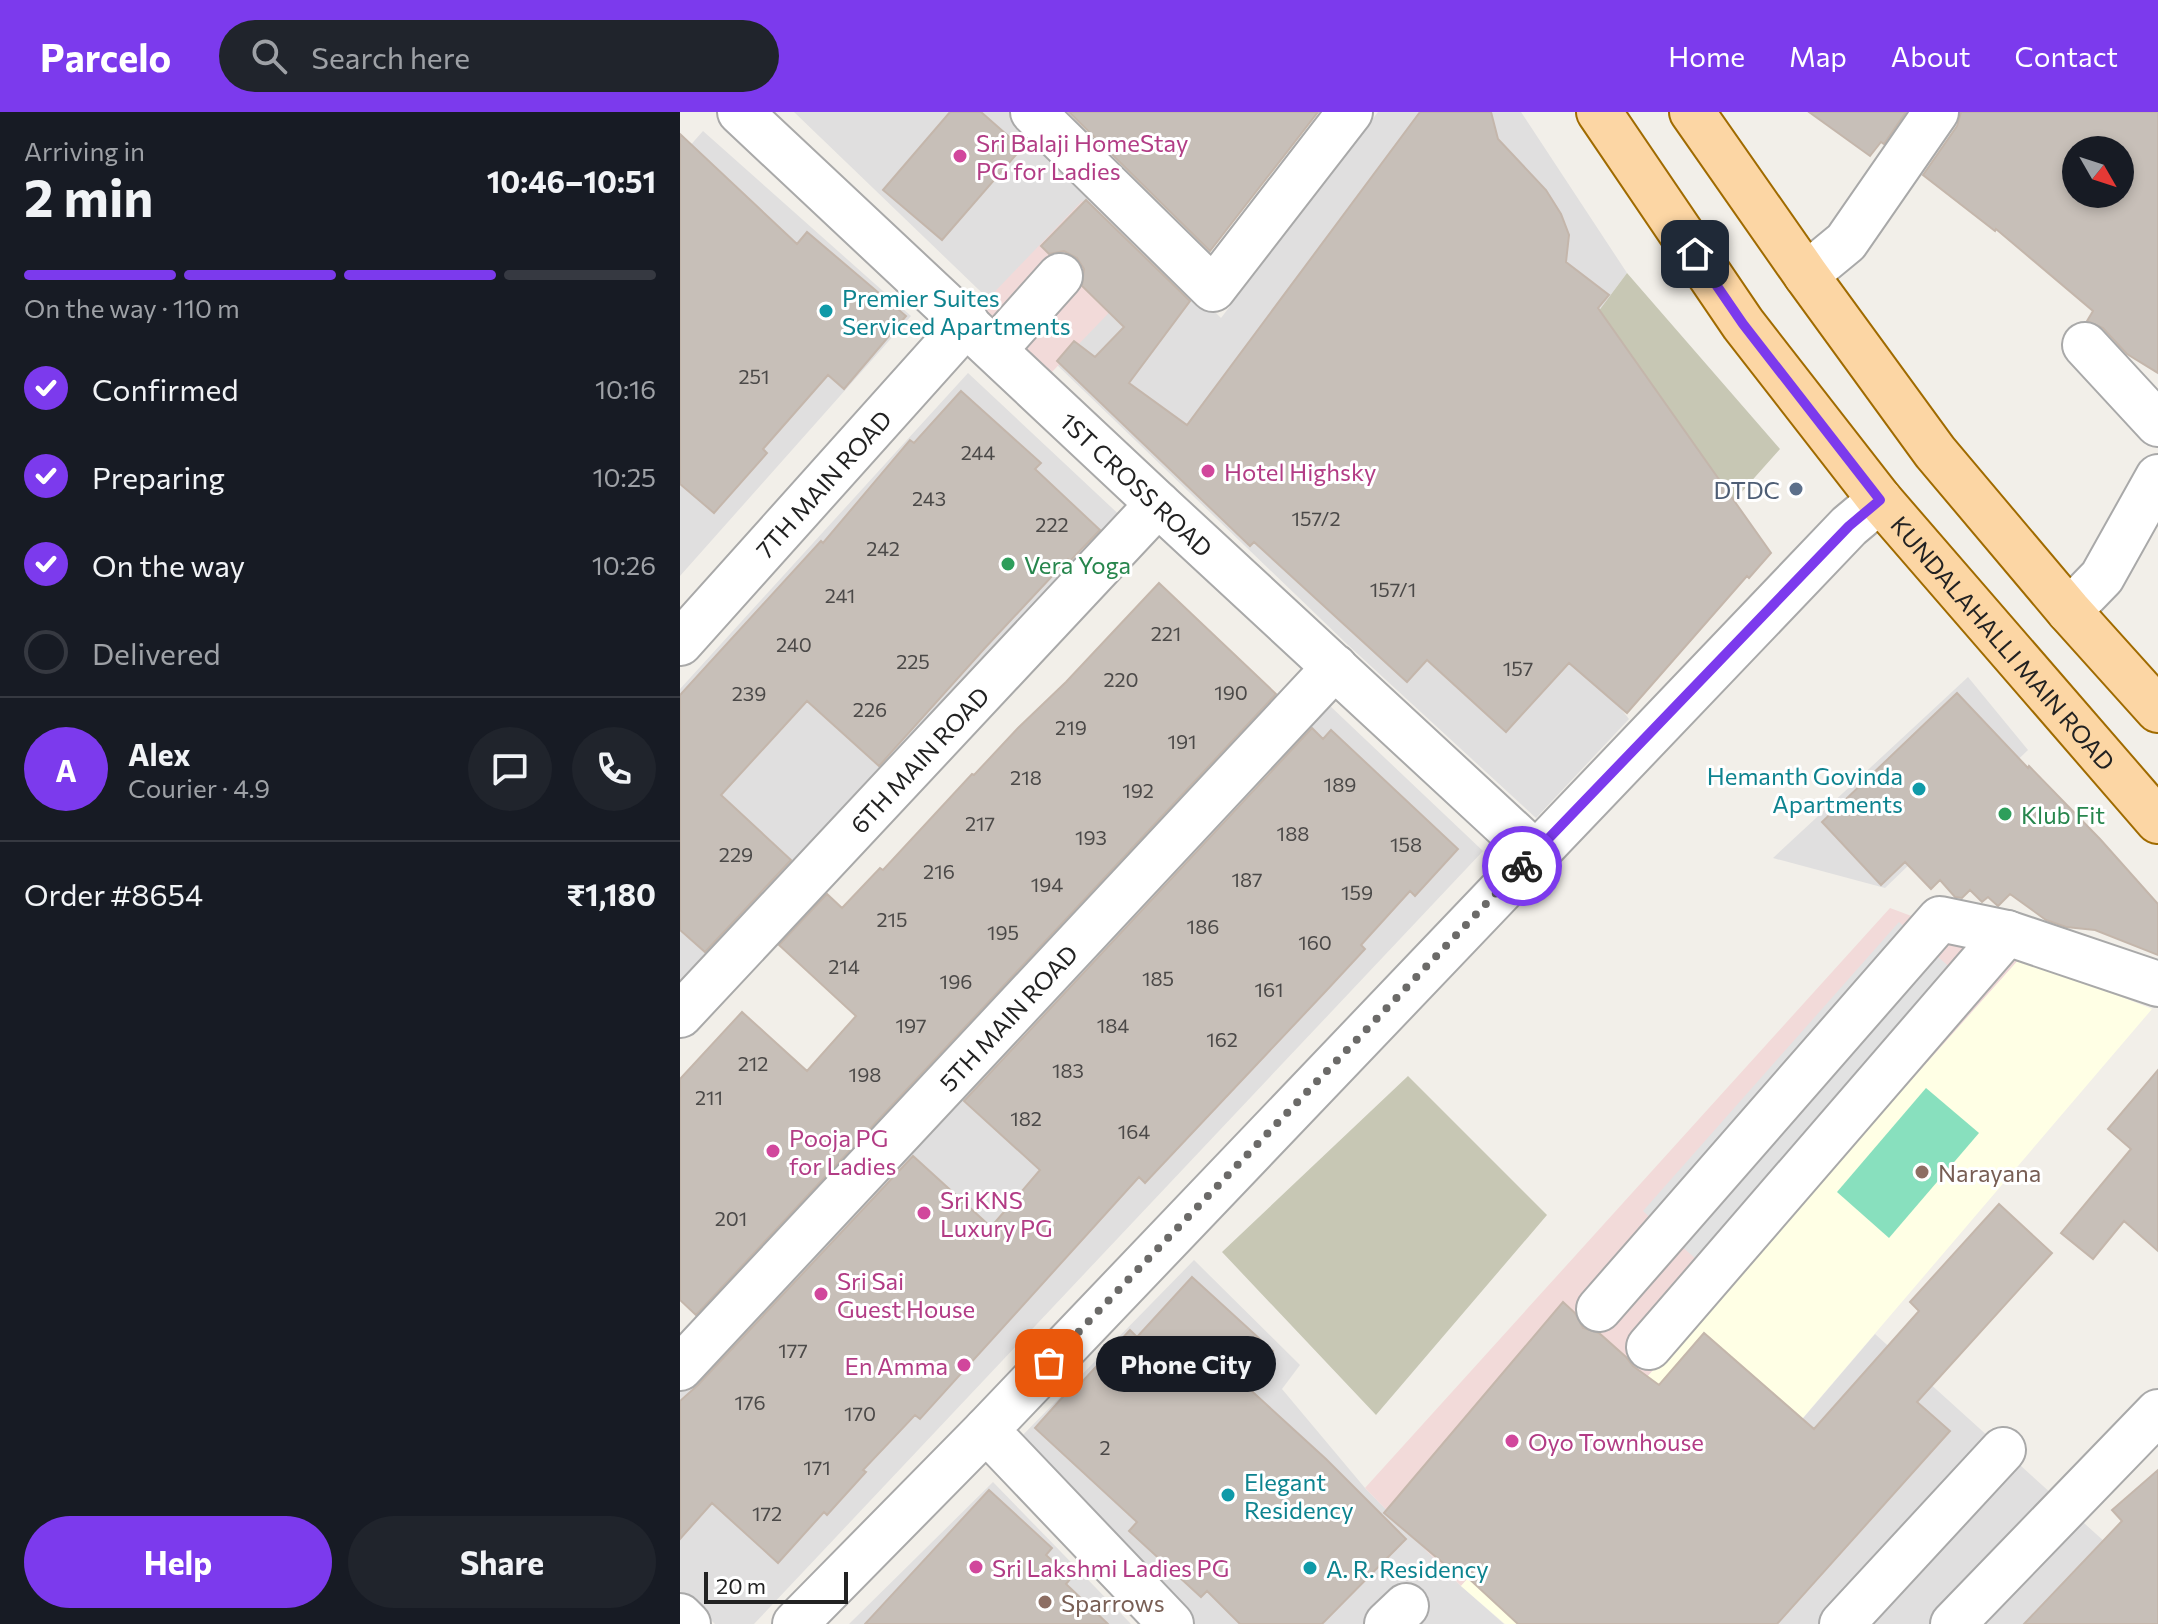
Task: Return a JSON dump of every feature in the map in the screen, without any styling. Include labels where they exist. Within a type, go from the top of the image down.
[{"type":"main road","name":"KUNDALAHALLI MAIN ROAD","points":[[1599,112],[1743,324],[1880,500],[2158,821]]},
{"type":"main road","points":[[1692,112],[1935,452],[2069,611],[2158,710]]},
{"type":"street","name":"1ST CROSS ROAD","points":[[740,112],[1535,853]]},
{"type":"street","points":[[1033,112],[1213,289],[1350,112]]},
{"type":"street","points":[[1806,275],[1846,242],[1936,112]]},
{"type":"street","name":"7TH MAIN ROAD","points":[[680,643],[981,336],[1060,276]]},
{"type":"street","points":[[2085,345],[2158,424]]},
{"type":"street","points":[[2069,611],[2102,577],[2158,477]]},
{"type":"street","points":[[795,1624],[986,1430],[1849,526],[1880,500]]},
{"type":"street","name":"6TH MAIN ROAD","points":[[680,1015],[1158,504]]},
{"type":"street","name":"5TH MAIN ROAD","points":[[680,1368],[1335,667]]},
{"type":"street","points":[[1599,1309],[1940,919],[2007,933],[2158,984]]},
{"type":"street","points":[[1649,1347],[2007,933]]},
{"type":"street","points":[[1953,1624],[2158,1412]]},
{"type":"street","points":[[986,1430],[1171,1624]]},
{"type":"street","points":[[1842,1624],[2003,1450]]},
{"type":"street","points":[[680,1616],[688,1624]]},
{"type":"shaded area","points":[[794,112],[1015,112],[1221,318],[1378,112],[1521,112],[1627,273],[1440,524],[1587,666],[1629,719],[1536,818],[1348,645]]},
{"type":"shaded area","points":[[703,131],[911,316],[680,576],[680,157]]},
{"type":"shaded area","points":[[1082,201],[1152,268],[1050,374],[980,307]]},
{"type":"shaded area","points":[[1627,273],[1780,449],[1587,666],[1440,524]]},
{"type":"shaded area","points":[[968,373],[1127,522],[680,997],[680,689]]},
{"type":"shaded area","name":"Hemanth Govinda Apartments","points":[[1968,677],[2028,750],[1885,888],[1773,858]]},
{"type":"shaded area","points":[[1328,704],[1483,851],[754,1624],[715,1624],[680,1591],[680,1391]]},
{"type":"shaded area","points":[[1890,908],[2021,957],[1461,1586],[1365,1488]]},
{"type":"shaded area","points":[[1899,922],[1955,972],[1698,1261],[1643,1211]]},
{"type":"shaded area","name":"Narayana","points":[[2021,957],[2152,1009],[1627,1624],[1505,1624],[1461,1586]]},
{"type":"shaded area","points":[[1408,1076],[1547,1215],[1376,1415],[1222,1252]]},
{"type":"shaded area","points":[[1194,1260],[1300,1365],[1282,1389],[1365,1488],[1461,1586],[1504,1624],[1190,1624],[1017,1441]]},
{"type":"shaded area","points":[[1875,1334],[2158,1590],[2158,1624],[1627,1624]]},
{"type":"shaded area","points":[[993,1482],[1131,1624],[849,1624]]},
{"type":"green space","points":[[1926,1088],[1979,1133],[1889,1238],[1837,1192]]},
{"type":"building","points":[[950,112],[981,112],[1022,148],[942,240],[883,190]]},
{"type":"building","points":[[1069,112],[1318,112],[1210,251]]},
{"type":"building","points":[[1420,112],[1491,112],[1498,139],[1546,190],[1561,214],[1569,235],[1566,262],[1609,295],[1598,308],[1771,553],[1749,578],[1747,576],[1627,713],[1569,663],[1506,732],[1427,660],[1407,682],[1254,542],[1250,546],[1057,361],[1074,341],[1095,357],[1124,327],[1082,286],[1084,269],[1077,258],[1064,251],[1049,254],[1041,246],[1086,200],[1190,301],[1129,383],[1187,425]]},
{"type":"building","points":[[1809,112],[1906,112],[1884,144],[1881,142],[1870,156]]},
{"type":"building","points":[[1961,112],[2158,112],[2158,373],[2127,354],[2103,328],[2087,321],[2093,311],[1996,229],[1923,175],[1957,126]]},
{"type":"building","points":[[680,134],[797,244],[807,232],[906,316],[844,389],[828,375],[763,449],[767,453],[714,513],[680,484]]},
{"type":"building","points":[[961,391],[1041,463],[1035,469],[1100,530],[1070,561],[1068,559],[879,766],[807,701],[721,795],[791,860],[705,952],[680,930],[680,695],[821,541],[823,543],[910,440],[914,443]]},
{"type":"building","points":[[1159,583],[1276,694],[696,1315],[680,1300],[680,1079],[742,1012],[807,1071],[856,1016],[779,945],[827,894],[842,908],[880,868],[883,870]]},
{"type":"building","points":[[1957,693],[2100,839],[2158,904],[2158,955],[2095,930],[2066,927],[2046,920],[2010,894],[1998,906],[1988,897],[1982,902],[1970,890],[1962,898],[1955,897],[1940,880],[1931,889],[1905,862],[1881,885],[1822,822]]},
{"type":"building","points":[[1312,728],[1323,739],[1331,730],[1458,849],[1415,896],[1410,891],[1361,945],[1365,949],[1326,991],[1145,1183],[1139,1177],[920,1419],[915,1415],[863,1470],[866,1472],[827,1515],[824,1512],[778,1563],[712,1503],[680,1539],[680,1401],[913,1156],[991,1227],[1040,1170],[964,1101]]},
{"type":"building","points":[[2158,1070],[2158,1251],[2124,1221],[2093,1259],[2061,1233],[2131,1149],[2108,1129]]},
{"type":"building","points":[[1999,1204],[2052,1253],[1917,1402],[1950,1431],[1777,1624],[1518,1624],[1465,1575],[1462,1579],[1384,1513],[1563,1302],[1575,1313],[1583,1328],[1599,1333],[1633,1366],[1659,1385],[1704,1333],[1814,1429],[1919,1311],[1910,1302]]},
{"type":"building","points":[[1192,1277],[1273,1351],[1244,1384],[1326,1459],[1406,1539],[1322,1624],[1240,1624],[1207,1591],[1201,1597],[1129,1531],[1137,1522],[1035,1428],[1079,1379],[1082,1382],[1130,1330],[1137,1337]]},
{"type":"building","points":[[2158,1470],[2158,1624],[2024,1624],[2122,1521],[2112,1510]]},
{"type":"building","name":"Sri Lakshmi Ladies PG","points":[[989,1490],[1052,1548],[1046,1555],[1071,1578],[1066,1584],[1108,1624],[865,1624]]},
{"type":"way so far","points":[[1049,1363],[1522,866]]},
{"type":"place","name":"Sri Balaji HomeStay PG for Ladies","points":[[960,156]]},
{"type":"place","name":"Premier Suites Serviced Apartments","points":[[826,311]]},
{"type":"place","name":"Hotel Highsky","points":[[1208,471]]},
{"type":"place","name":"DTDC","points":[[1796,489]]},
{"type":"place","name":"Vera Yoga","points":[[1008,564]]},
{"type":"place","name":"Hemanth Govinda Apartments","points":[[1919,789]]},
{"type":"place","name":"Klub Fit","points":[[2005,814]]},
{"type":"place","name":"Pooja PG for Ladies","points":[[773,1151]]},
{"type":"place","name":"Narayana","points":[[1922,1172]]},
{"type":"place","name":"Sri KNS Luxury PG","points":[[924,1213]]},
{"type":"place","name":"Sri Sai Guest House","points":[[821,1294]]},
{"type":"place","name":"Phone City","points":[[1049,1363]]},
{"type":"place","name":"En Amma","points":[[964,1365]]},
{"type":"place","name":"Oyo Townhouse","points":[[1512,1441]]},
{"type":"place","name":"Elegant Residency","points":[[1228,1495]]},
{"type":"place","name":"Sri Lakshmi Ladies PG","points":[[976,1567]]},
{"type":"place","name":"A. R. Residency","points":[[1310,1568]]},
{"type":"place","name":"Sparrows","points":[[1045,1602]]},
{"type":"route","points":[[1522,866],[1849,526],[1880,500],[1743,324],[1695,254]]}]
